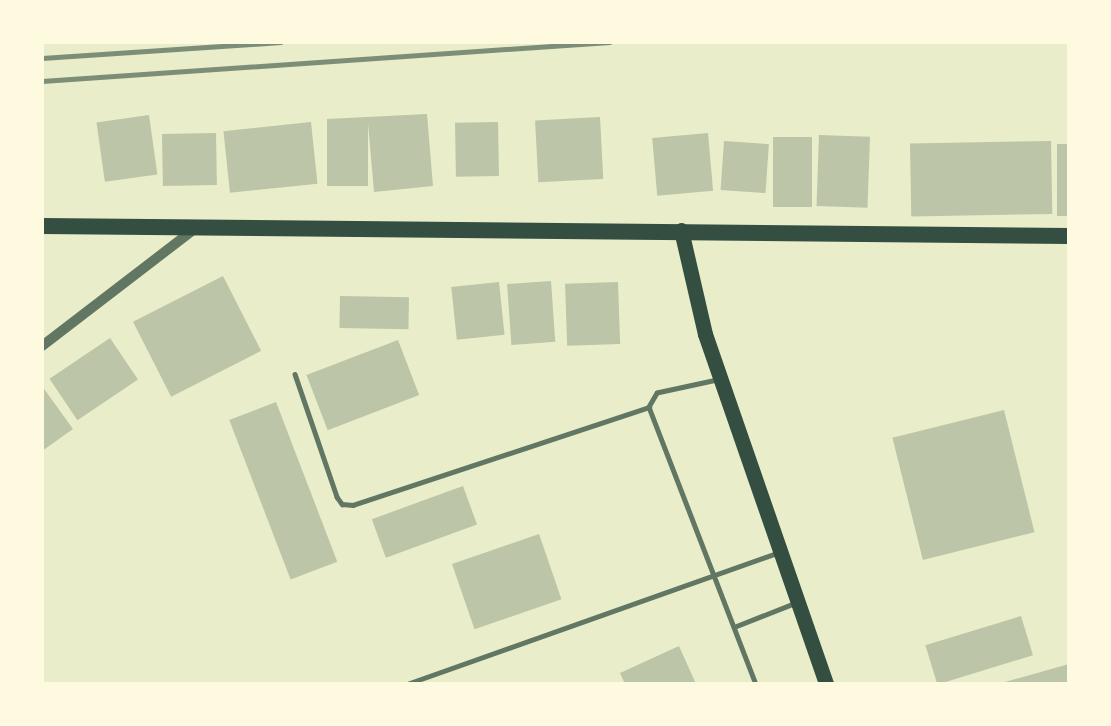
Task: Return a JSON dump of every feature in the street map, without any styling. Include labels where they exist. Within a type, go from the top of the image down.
[{"type":"highway","points":[[42,226],[681,230],[1069,236]]},
{"type":"main road","points":[[681,230],[705,334],[826,684]]},
{"type":"street","points":[[42,346],[198,227]]},
{"type":"lane","points":[[295,374],[337,497],[342,504],[353,505],[649,407],[657,393],[720,379]]},
{"type":"lane","points":[[649,407],[756,684]]},
{"type":"lane","points":[[407,684],[780,552]]},
{"type":"lane","points":[[734,627],[797,602]]},
{"type":"building","points":[[427,114],[433,186],[374,192],[368,123],[368,186],[327,186],[327,119]]},
{"type":"building","points":[[149,115],[157,174],[105,182],[97,122]]},
{"type":"building","points":[[600,117],[603,179],[538,182],[535,120]]},
{"type":"building","points":[[311,122],[317,184],[230,193],[223,131]]},
{"type":"building","points":[[498,122],[499,176],[456,177],[455,123]]},
{"type":"building","points":[[216,133],[217,185],[163,186],[162,134]]},
{"type":"building","points":[[708,133],[713,191],[657,196],[652,138]]},
{"type":"building","points":[[819,135],[870,137],[867,208],[817,206]]},
{"type":"building","points":[[773,137],[812,137],[812,207],[773,207]]},
{"type":"building","points":[[724,141],[769,144],[765,193],[721,190]]},
{"type":"building","points":[[1051,141],[1052,214],[911,216],[910,143]]},
{"type":"building","points":[[1057,144],[1069,144],[1069,216],[1057,216]]},
{"type":"building","points":[[223,276],[261,351],[171,397],[133,322]]},
{"type":"building","points":[[551,281],[555,342],[511,345],[507,284]]},
{"type":"building","points":[[499,282],[505,335],[457,340],[451,287]]},
{"type":"building","points":[[618,282],[620,344],[567,346],[565,284]]},
{"type":"building","points":[[340,296],[409,297],[408,329],[339,328]]},
{"type":"building","points":[[110,338],[138,379],[77,420],[49,379]]},
{"type":"building","points":[[398,340],[419,395],[328,430],[307,375]]},
{"type":"building","points":[[42,386],[73,429],[42,451]]},
{"type":"building","points":[[276,402],[337,562],[291,580],[229,420]]},
{"type":"building","points":[[1004,410],[1034,532],[923,560],[892,438]]},
{"type":"building","points":[[463,486],[477,525],[386,558],[372,519]]},
{"type":"building","points":[[539,534],[561,599],[474,629],[452,564]]},
{"type":"building","points":[[1021,616],[1033,655],[937,684],[925,645]]},
{"type":"building","points":[[679,646],[696,684],[625,684],[620,673]]},
{"type":"building","points":[[1069,664],[1069,684],[1005,684],[1005,682]]},
{"type":"railway","points":[[42,58],[280,42]]},
{"type":"railway","points":[[42,81],[610,42]]}]
